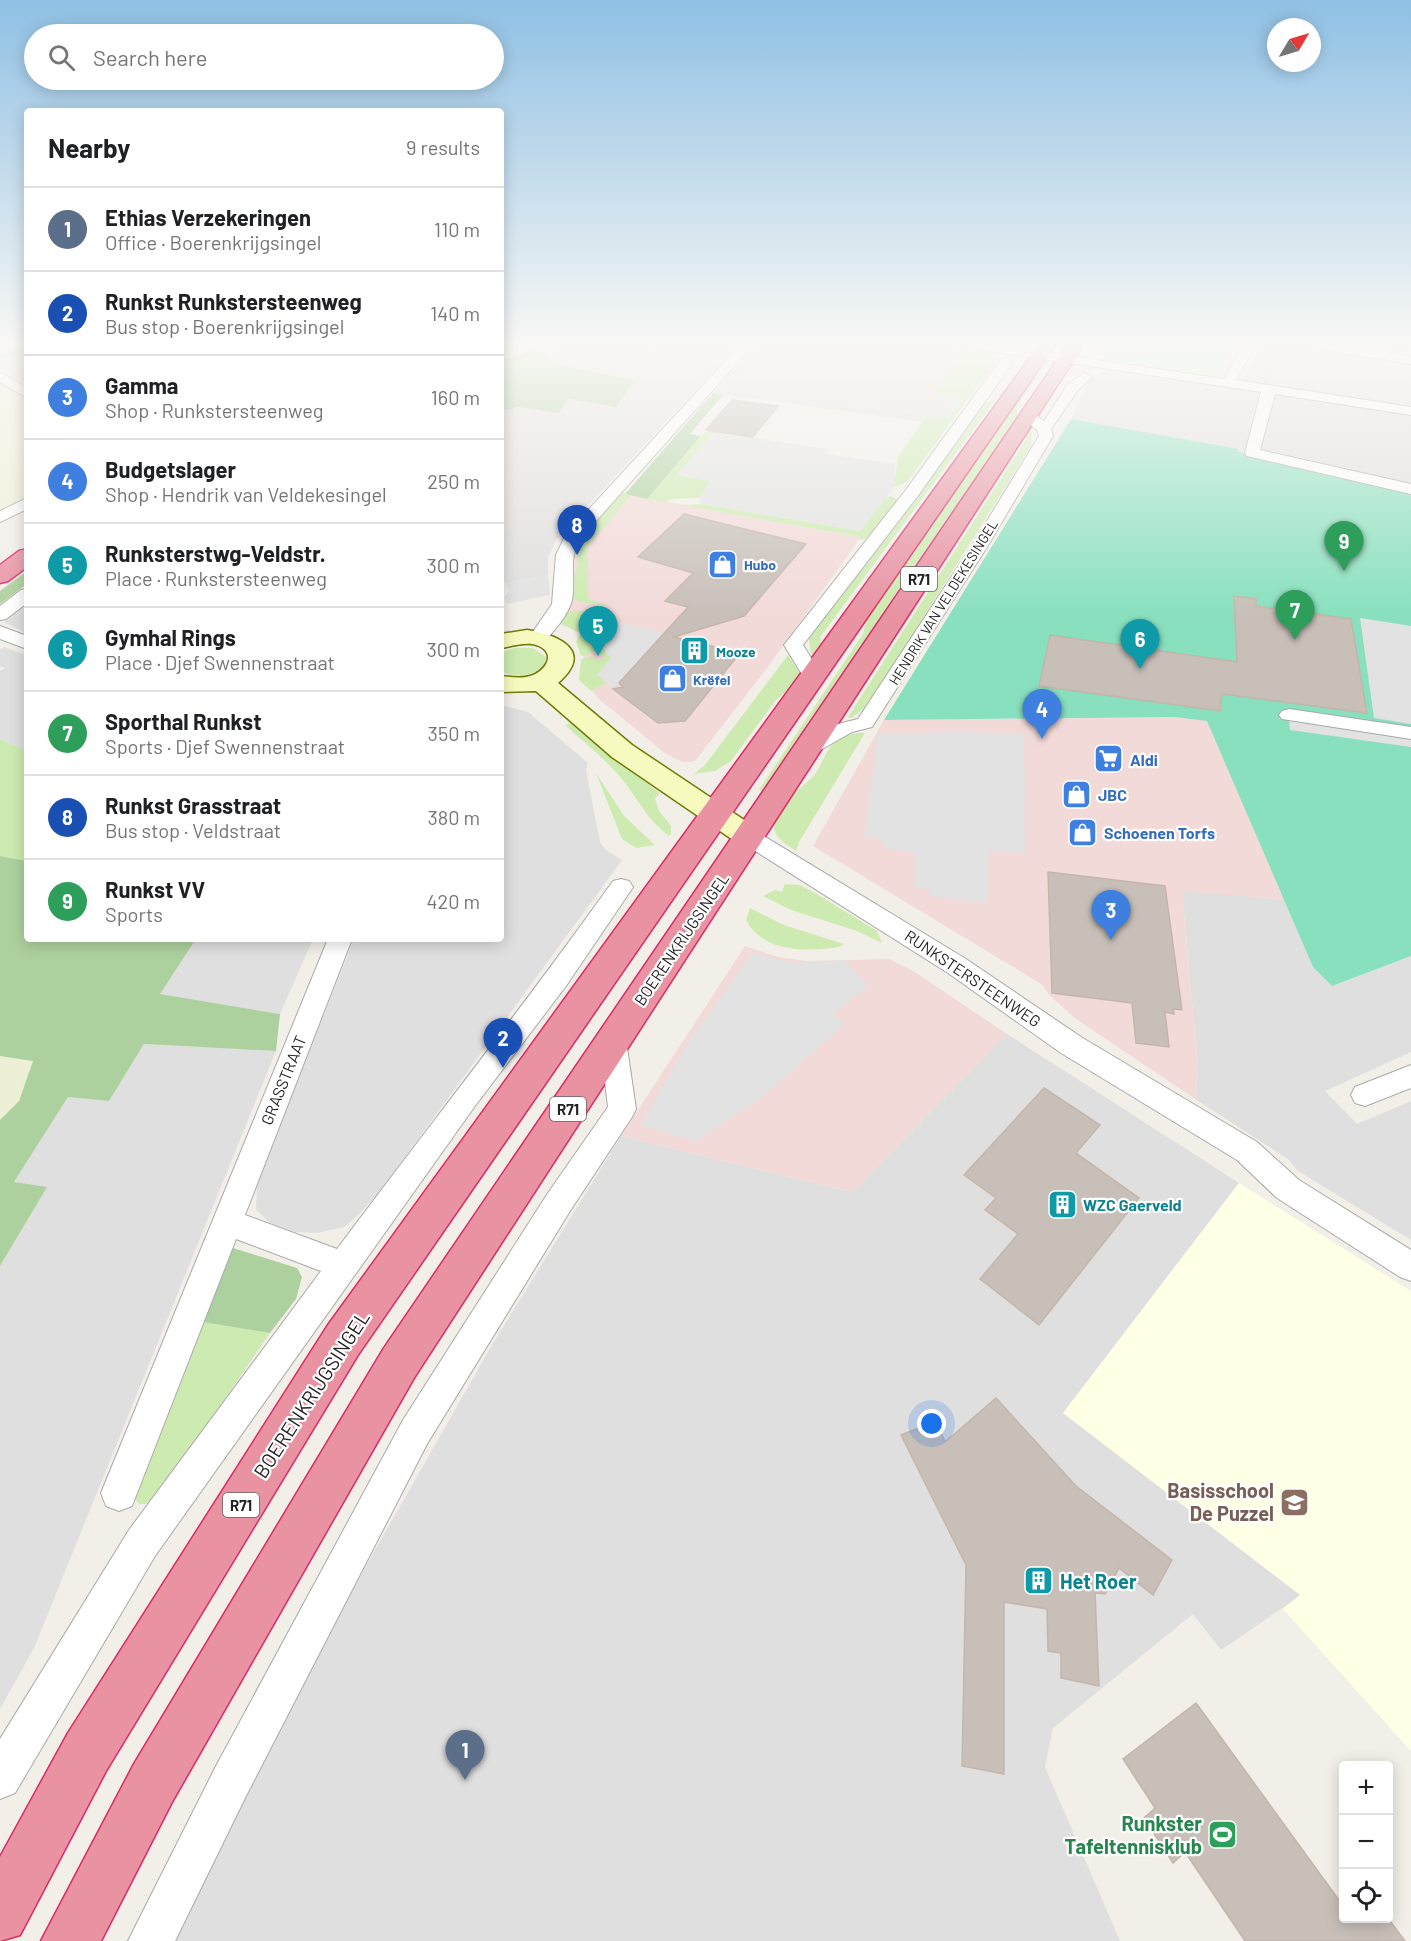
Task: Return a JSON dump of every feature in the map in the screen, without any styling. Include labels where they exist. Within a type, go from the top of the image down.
[{"type":"highway","name":"R71","points":[[715,816],[984,435]]},
{"type":"highway","name":"HENDRIK VAN VELDEKESINGEL","points":[[749,837],[1026,435]]},
{"type":"highway","points":[[0,553],[24,536]]},
{"type":"highway","points":[[0,576],[24,558]]},
{"type":"highway","name":"BOERENKRIJGSINGEL","points":[[0,1915],[87,1752],[343,1340],[715,816]]},
{"type":"highway","name":"BOERENKRIJGSINGEL","points":[[70,1941],[153,1783],[399,1363],[749,837]]},
{"type":"street","points":[[537,639],[561,604],[563,555],[572,538],[666,435]]},
{"type":"street","points":[[813,677],[793,645],[911,494],[953,435]]},
{"type":"street","name":"HENDRIK VAN VELDEKESINGEL","points":[[810,747],[845,728],[865,723],[1009,497],[1045,435]]},
{"type":"street","points":[[1256,435],[1252,453],[1411,489]]},
{"type":"street","points":[[0,517],[24,505]]},
{"type":"street","points":[[0,615],[24,596]]},
{"type":"street","points":[[0,632],[24,642]]},
{"type":"street","points":[[504,635],[537,639],[553,644],[562,652],[564,660],[555,674],[540,681],[526,685],[504,684]]},
{"type":"street","name":"RUNKSTERSTEENWEG","points":[[540,681],[622,751],[715,816],[957,966],[1071,1045],[1247,1151],[1288,1189],[1411,1267]]},
{"type":"street","points":[[1289,715],[1411,733]]},
{"type":"street","name":"BOERENKRIJGSINGEL","points":[[0,1778],[142,1543],[465,1098],[557,979],[621,886]]},
{"type":"street","name":"BOERENKRIJGSINGEL","points":[[557,979],[637,925]]},
{"type":"street","name":"GRASSTRAAT","points":[[119,1493],[180,1346],[226,1222],[339,942]]},
{"type":"street","points":[[152,1941],[231,1781],[414,1432],[559,1202],[622,1108],[613,1041]]},
{"type":"street","points":[[1365,1095],[1411,1076]]},
{"type":"street","points":[[226,1222],[343,1264]]},
{"type":"shaded area","points":[[0,435],[24,435],[24,501],[0,514]]},
{"type":"shaded area","points":[[504,435],[654,435],[557,539],[548,557],[548,575],[505,583]]},
{"type":"shaded area","points":[[712,435],[731,435],[828,449],[826,454],[896,464],[894,487],[861,531],[701,504],[699,498],[711,481],[677,475]]},
{"type":"shaded area","points":[[1158,435],[1249,435],[1244,454],[1237,452],[1238,449]]},
{"type":"shaded area","points":[[1264,435],[1411,435],[1411,485],[1260,450]]},
{"type":"shaded area","points":[[620,493],[861,537],[767,668],[696,760],[692,762],[682,762],[665,753],[600,700],[588,686],[580,633],[559,623],[575,540]]},
{"type":"shaded area","points":[[548,575],[550,595],[507,604],[504,598],[509,591],[505,583]]},
{"type":"shaded area","points":[[24,606],[24,632],[4,622]]},
{"type":"shaded area","points":[[1360,618],[1411,626],[1411,724],[1374,718]]},
{"type":"shaded area","points":[[615,621],[663,633],[614,688],[597,675],[611,658],[596,642]]},
{"type":"shaded area","points":[[5,647],[24,655],[24,750],[0,739],[0,671],[5,668],[0,666],[0,649]]},
{"type":"shaded area","points":[[504,706],[528,712],[588,763],[586,770],[600,842],[606,850],[622,860],[378,1194],[358,1215],[344,1227],[317,1233],[295,1232],[270,1223],[256,1210],[257,1183],[353,942],[504,942]]},
{"type":"shaded area","points":[[1175,717],[1207,719],[1285,900],[1182,891],[1198,1068],[1195,1099],[1076,1019],[1049,995],[1043,985],[813,846],[884,720]]},
{"type":"shaded area","points":[[1289,719],[1411,737],[1411,747],[1290,730]]},
{"type":"shaded area","points":[[960,732],[1024,734],[1025,853],[989,850],[988,903],[930,896],[930,890],[915,887],[915,852],[886,849],[879,838],[864,836],[878,734]]},
{"type":"shaded area","points":[[1182,890],[1285,900],[1313,967],[1332,986],[1411,956],[1411,1052],[1325,1091],[1357,1124],[1411,1101],[1411,1240],[1298,1171],[1288,1159],[1195,1099],[1198,1068]]},
{"type":"shaded area","points":[[194,942],[312,942],[280,1014],[159,994]]},
{"type":"shaded area","points":[[745,946],[778,957],[807,961],[889,959],[915,972],[1007,1034],[852,1192],[621,1136]]},
{"type":"shaded area","points":[[752,953],[791,963],[844,960],[869,986],[833,1014],[845,1024],[761,1098],[696,1141],[640,1125],[689,1042]]},
{"type":"shaded area","points":[[1007,1034],[1239,1183],[1063,1413],[1301,1595],[1221,1650],[1193,1614],[1053,1728],[1045,1767],[1120,1941],[172,1941],[302,1678],[492,1345],[621,1136],[852,1192]]},
{"type":"shaded area","points":[[144,1044],[276,1051],[34,1648],[0,1709],[0,1266],[46,1188],[14,1182],[68,1097],[109,1101]]},
{"type":"shaded area","points":[[0,1056],[33,1061],[19,1101],[0,1120]]},
{"type":"shaded area","name":"Basisschool De Puzzel","points":[[1239,1183],[1411,1291],[1411,1751],[1283,1609],[1300,1595],[1063,1413]]},
{"type":"green space","points":[[677,435],[701,436],[647,499],[625,494]]},
{"type":"green space","points":[[703,435],[712,435],[677,475],[711,481],[699,498],[670,499],[667,502],[647,499]]},
{"type":"green space","points":[[913,435],[942,435],[907,482],[894,487],[898,457]]},
{"type":"green space","points":[[961,435],[970,435],[820,637],[822,647],[814,656],[811,654],[809,638]]},
{"type":"green space","points":[[993,435],[1006,435],[766,792],[759,790],[863,634],[868,613]]},
{"type":"green space","points":[[1026,435],[1032,435],[1031,446],[867,707],[851,718],[848,717],[1027,438]]},
{"type":"green space","points":[[1061,435],[1158,435],[1239,449],[1238,452],[1411,490],[1411,956],[1332,986],[1313,967],[1207,721],[1175,717],[884,720]]},
{"type":"green space","points":[[621,493],[631,495],[588,547],[588,599],[610,606],[581,602],[571,598],[570,578],[576,573],[579,550],[573,549],[578,540]]},
{"type":"green space","points":[[891,496],[899,500],[868,538],[859,540],[861,537],[682,505],[701,504],[860,531],[885,498]]},
{"type":"green space","points":[[24,573],[24,586],[0,604],[0,591]]},
{"type":"green space","points":[[578,611],[610,617],[615,621],[595,642],[611,658],[597,675],[606,683],[591,691],[579,680],[581,659],[592,656],[597,661],[605,658],[599,651],[581,656],[576,642],[580,633],[559,623],[566,612]]},
{"type":"green space","points":[[514,648],[533,648],[546,657],[546,663],[537,671],[525,675],[513,675],[504,672],[504,652]]},
{"type":"green space","points":[[788,655],[801,675],[796,684],[776,700],[731,761],[715,771],[694,774],[705,765]]},
{"type":"green space","points":[[570,723],[660,793],[655,799],[659,811],[671,826],[669,836],[650,817],[611,767],[565,725]]},
{"type":"green space","points":[[865,733],[799,842],[796,851],[782,841],[775,832],[774,819],[777,812],[782,804],[815,774],[834,742],[847,734]]},
{"type":"green space","points":[[0,739],[24,750],[24,860],[0,856]]},
{"type":"green space","points":[[596,773],[624,816],[655,845],[636,848],[622,839]]},
{"type":"green space","points":[[0,856],[24,860],[24,942],[194,942],[160,994],[280,1014],[276,1051],[144,1044],[109,1101],[68,1097],[14,1182],[47,1187],[0,1266],[0,1120],[19,1101],[33,1061],[0,1056]]},
{"type":"green space","points":[[785,884],[800,885],[815,893],[877,931],[882,943],[857,931],[791,910],[763,896],[775,890],[782,892]]},
{"type":"green space","points":[[750,908],[784,925],[844,944],[833,948],[811,949],[779,946],[760,937],[752,929],[746,920]]},
{"type":"green space","points":[[233,1248],[297,1268],[302,1277],[296,1299],[270,1333],[202,1322]]},
{"type":"green space","points":[[202,1322],[270,1333],[157,1498],[146,1504],[139,1504],[133,1496]]},
{"type":"building","points":[[684,514],[806,544],[744,616],[674,637],[740,653],[685,721],[658,723],[613,689],[623,687],[619,683],[688,607],[665,601],[693,573],[638,557]]},
{"type":"building","points":[[1234,596],[1256,599],[1256,606],[1351,619],[1367,713],[1222,694],[1220,711],[1039,686],[1050,635],[1237,662]]},
{"type":"building","points":[[1048,872],[1165,886],[1182,1010],[1173,1009],[1174,1014],[1165,1012],[1169,1047],[1136,1043],[1132,1003],[1052,993]]},
{"type":"building","name":"WZC Gaerveld","points":[[1044,1088],[1100,1125],[1076,1153],[1139,1198],[1039,1325],[980,1279],[1018,1234],[985,1210],[996,1198],[964,1175]]},
{"type":"building","name":"Het Roer","points":[[996,1398],[1076,1486],[1172,1560],[1153,1595],[1119,1568],[1105,1594],[1095,1593],[1099,1686],[1061,1678],[1061,1653],[1048,1651],[1047,1609],[1004,1602],[1004,1774],[962,1766],[966,1565],[901,1435],[936,1421],[945,1442]]},
{"type":"building","name":"Runkster Tafeltennisklub","points":[[1196,1703],[1339,1900],[1339,1923],[1392,1923],[1405,1941],[1245,1941],[1185,1852],[1173,1863],[1144,1818],[1155,1808],[1123,1759]]},
{"type":"place","name":"Runkst Grasstraat","points":[[577,555]]},
{"type":"place","name":"Hubo","points":[[723,564]]},
{"type":"place","name":"Runkst VV","points":[[1344,571]]},
{"type":"place","name":"Sporthal Runkst","points":[[1295,640]]},
{"type":"place","name":"Mooze","points":[[695,651]]},
{"type":"place","name":"Runksterstwg-Veldstr.","points":[[598,656]]},
{"type":"place","name":"Gymhal Rings","points":[[1140,669]]},
{"type":"place","name":"Krëfel","points":[[672,679]]},
{"type":"place","name":"Budgetslager","points":[[1042,739]]},
{"type":"place","name":"Aldi","points":[[1109,759]]},
{"type":"place","name":"JBC","points":[[1077,794]]},
{"type":"place","name":"Schoenen Torfs","points":[[1083,832]]},
{"type":"place","name":"Gamma","points":[[1111,940]]},
{"type":"place","name":"Runkst Runkstersteenweg","points":[[503,1068]]},
{"type":"place","name":"WZC Gaerveld","points":[[1062,1204]]},
{"type":"place","name":"Basisschool De Puzzel","points":[[1295,1502]]},
{"type":"place","name":"Het Roer","points":[[1039,1581]]},
{"type":"place","name":"Ethias Verzekeringen","points":[[465,1780]]},
{"type":"place","name":"Runkster Tafeltennisklub","points":[[1223,1835]]}]
